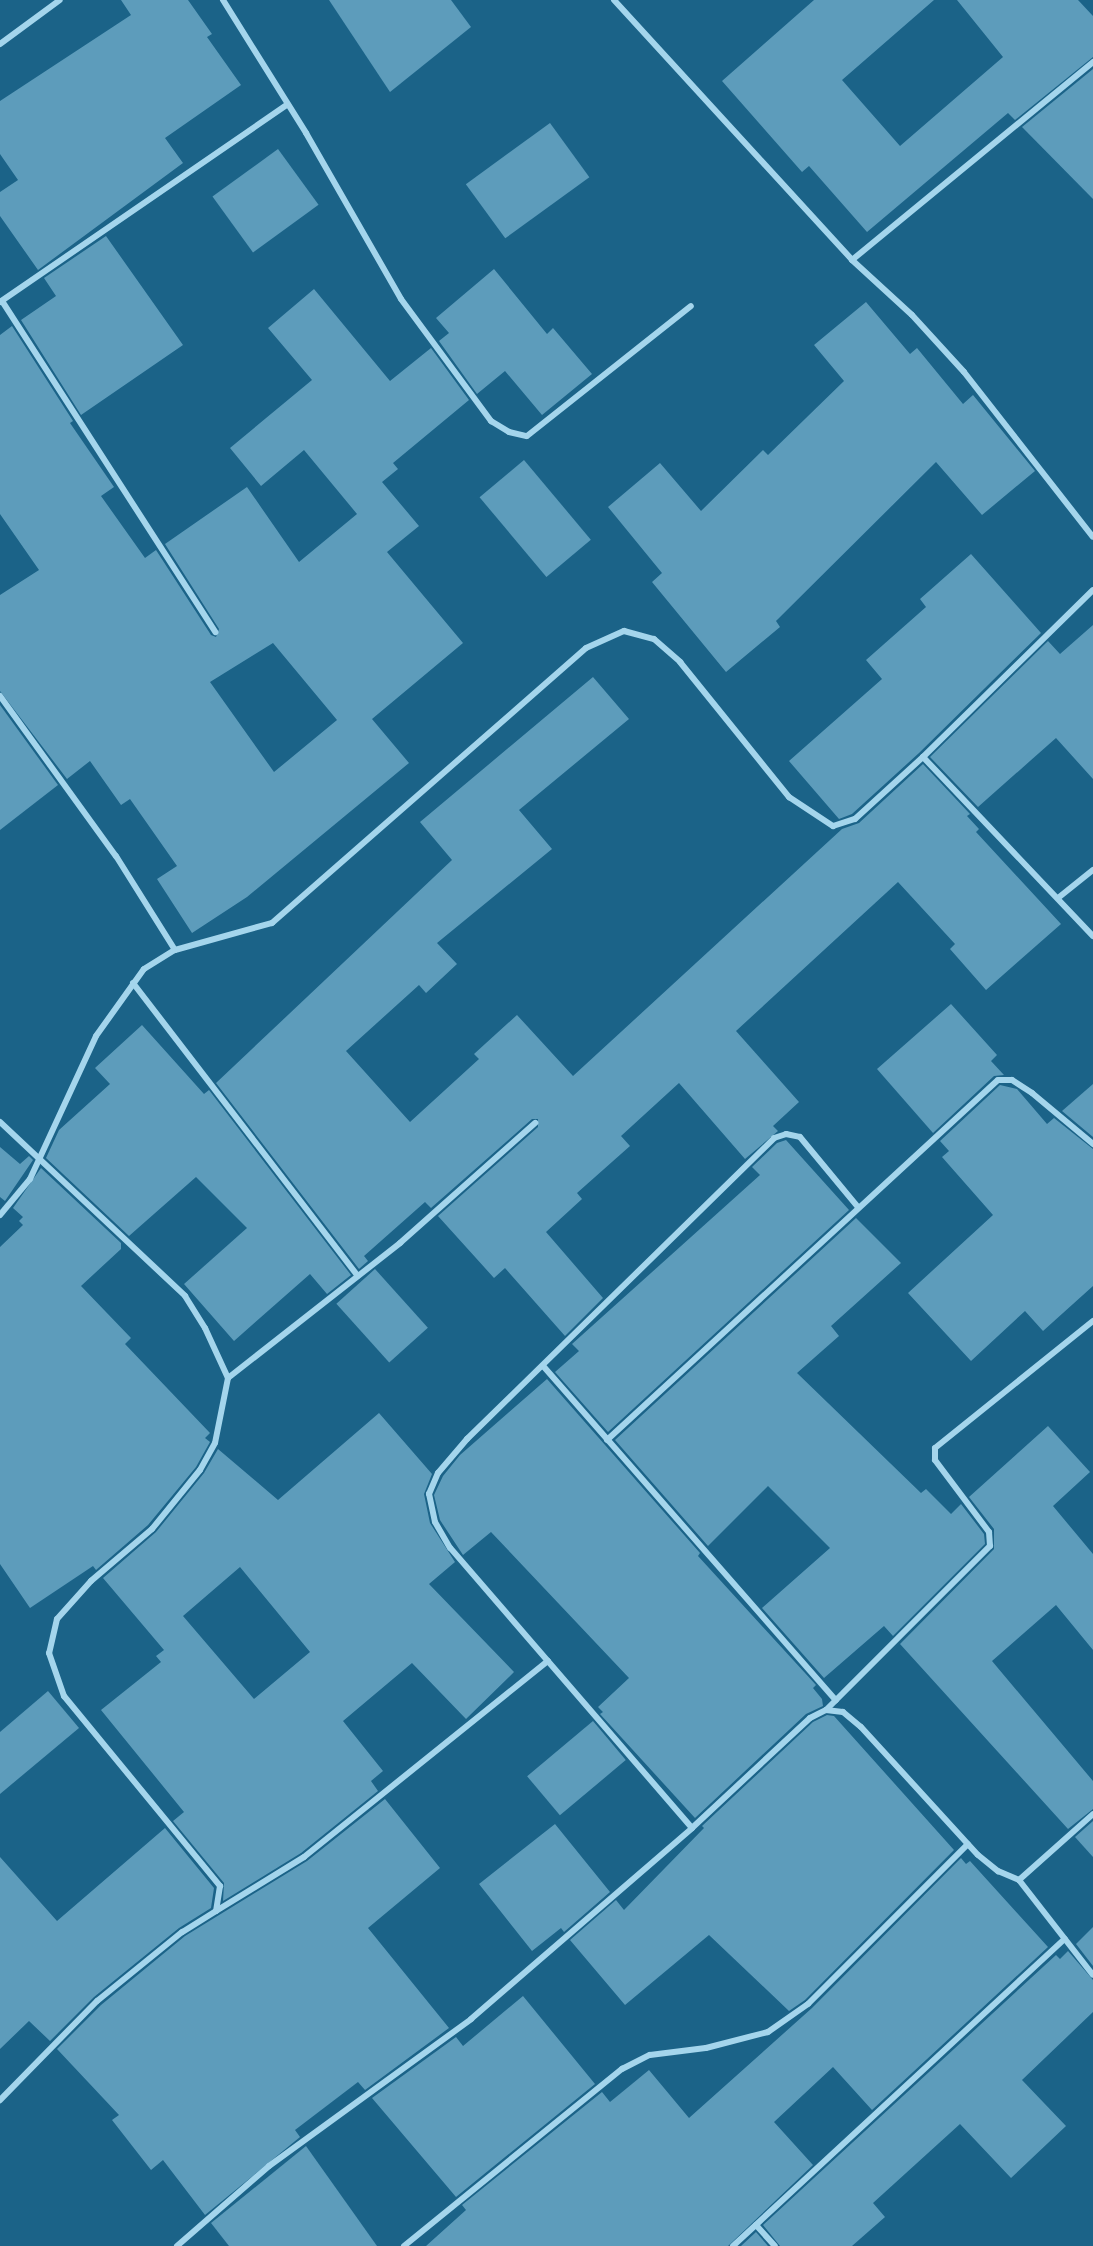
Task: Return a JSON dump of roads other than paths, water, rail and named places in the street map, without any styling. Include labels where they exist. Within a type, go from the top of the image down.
[{"type":"street","points":[[0,44],[60,0]]},
{"type":"street","points":[[223,0],[288,104],[401,299],[490,421],[508,432],[527,436],[691,306]]},
{"type":"street","points":[[614,0],[852,260],[912,315],[964,372],[1093,537]]},
{"type":"street","points":[[852,260],[1093,62]]},
{"type":"street","points":[[215,632],[1,302],[288,104]]},
{"type":"street","points":[[0,1215],[30,1179],[96,1036],[144,969],[175,950],[272,923],[586,648],[624,631],[654,639],[680,662],[789,797],[833,826],[855,819],[923,757],[1093,590]]},
{"type":"street","points":[[0,696],[116,856],[175,950]]},
{"type":"street","points":[[923,757],[1093,936]]},
{"type":"street","points":[[1058,898],[1093,870]]},
{"type":"street","points":[[133,983],[358,1276]]},
{"type":"street","points":[[607,1440],[998,1080],[1012,1080],[1022,1086],[1093,1144]]},
{"type":"street","points":[[0,1122],[185,1296],[205,1328],[228,1378],[215,1443],[200,1470],[152,1528],[91,1581],[57,1619],[49,1653],[64,1696],[220,1886],[216,1911]]},
{"type":"street","points":[[228,1378],[358,1276],[535,1124]]},
{"type":"street","points":[[692,1828],[450,1548],[435,1522],[429,1494],[438,1473],[466,1440],[544,1367],[774,1138],[786,1134],[800,1137],[858,1207]]},
{"type":"street","points":[[177,2246],[269,2166],[471,2019],[692,1828],[810,1718],[826,1710],[990,1545],[989,1532],[935,1460],[935,1448],[1093,1321]]},
{"type":"street","points":[[544,1367],[836,1700]]},
{"type":"street","points":[[0,2100],[97,2001],[182,1932],[304,1857],[548,1661]]},
{"type":"street","points":[[826,1710],[843,1712],[861,1727],[968,1844],[998,1871],[1019,1880],[1093,1975]]},
{"type":"street","points":[[1019,1880],[1093,1814]]},
{"type":"street","points":[[404,2246],[622,2069],[650,2055],[706,2048],[768,2032],[807,2004],[968,1844]]},
{"type":"street","points":[[733,2246],[1065,1940]]},
{"type":"street","points":[[756,2225],[775,2246]]}]
